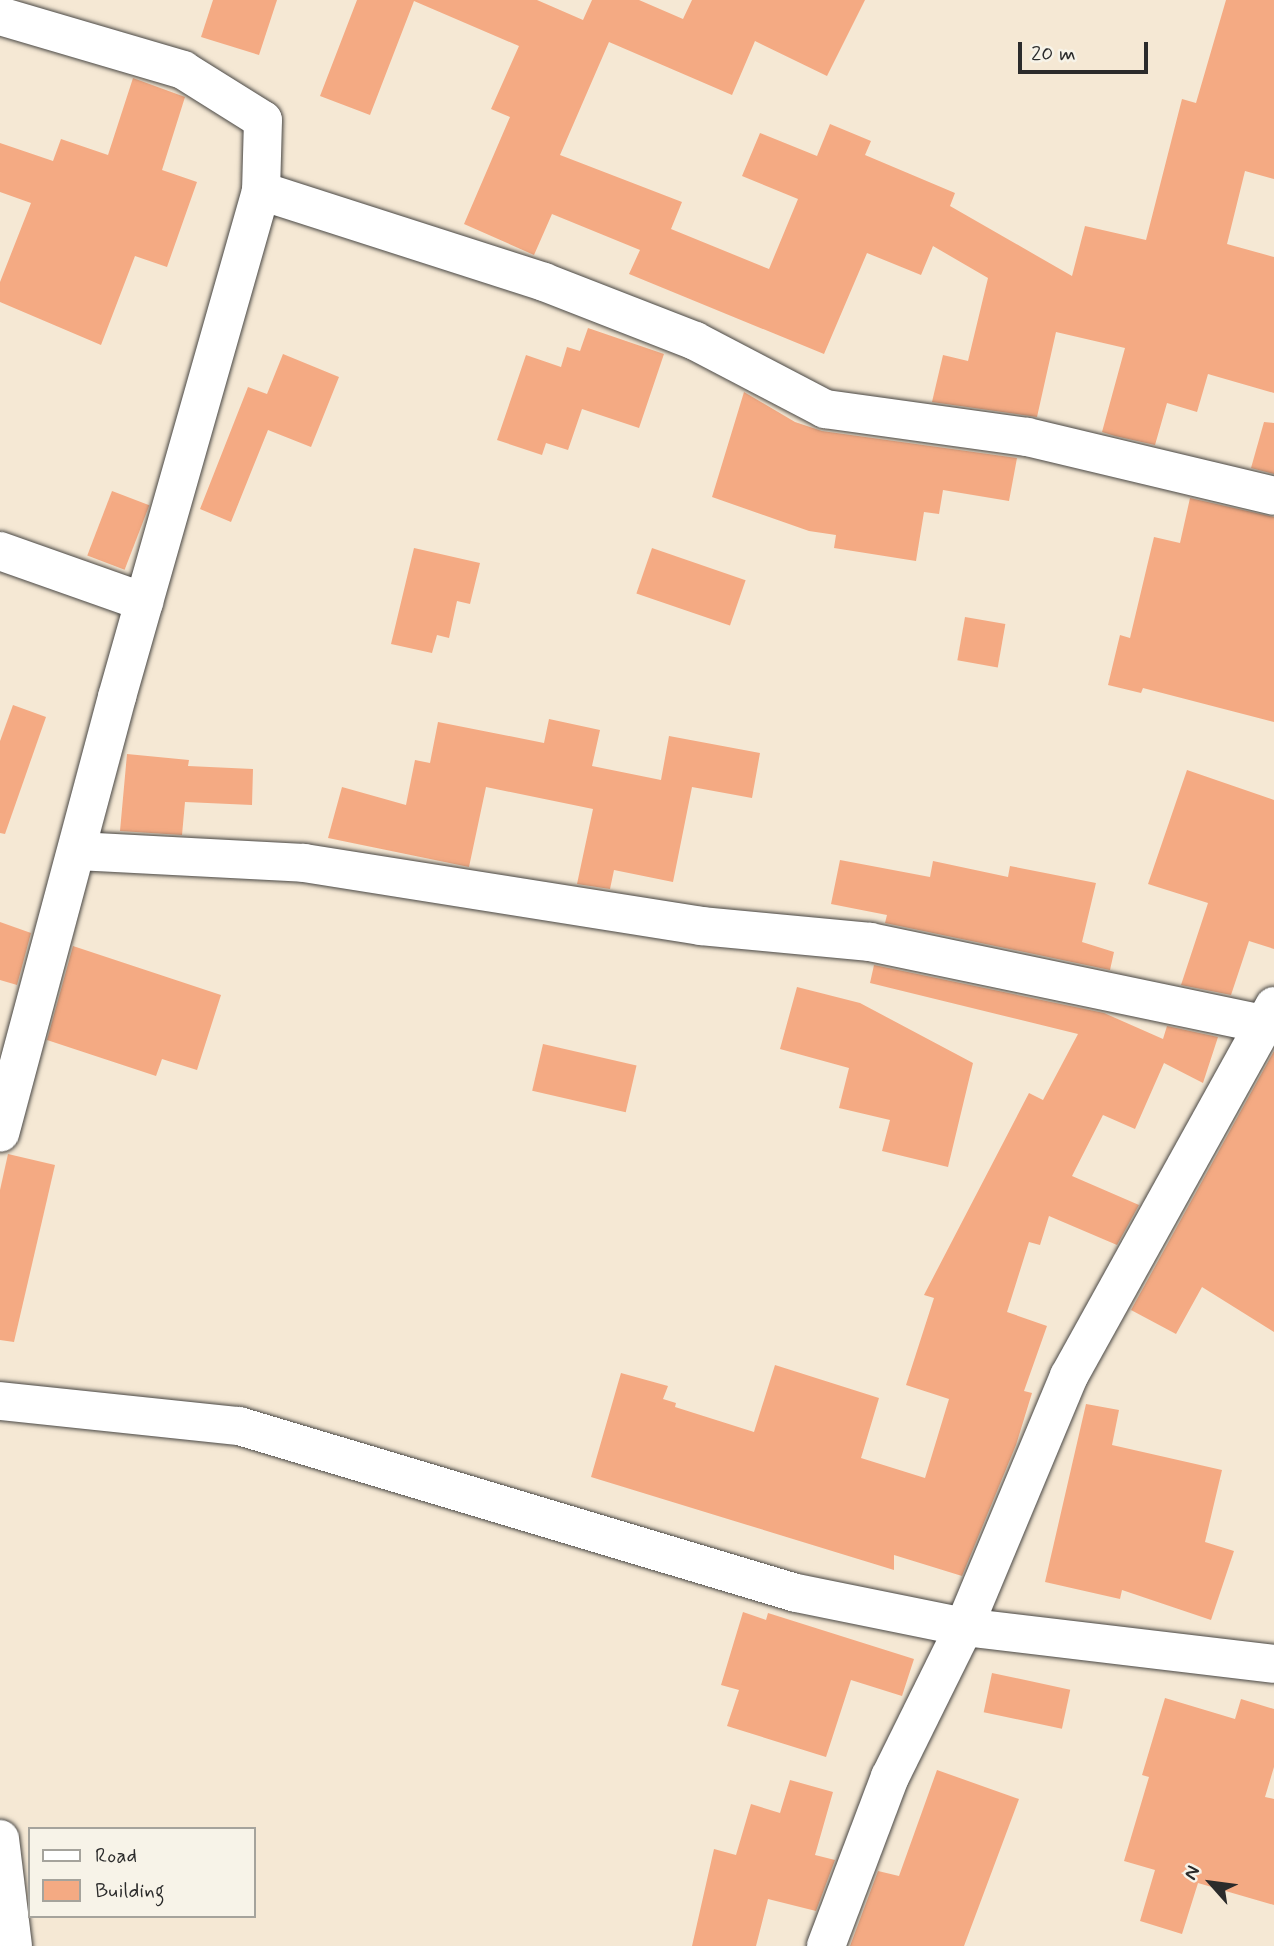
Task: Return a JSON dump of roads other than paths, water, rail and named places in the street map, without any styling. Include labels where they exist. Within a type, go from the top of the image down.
[{"type":"street","points":[[0,16],[183,70],[263,120],[261,191],[144,602],[0,1133]]},
{"type":"street","points":[[261,191],[544,282],[670,331],[825,409],[1027,437],[1274,496]]},
{"type":"street","points":[[0,551],[144,602]]},
{"type":"street","points":[[77,851],[304,863],[702,926],[870,942],[1268,1015],[1069,1376],[964,1627],[890,1777],[826,1946]]},
{"type":"street","points":[[0,1401],[239,1426],[796,1593],[964,1627],[1274,1664]]},
{"type":"street","points":[[0,1839],[13,1946]]}]
